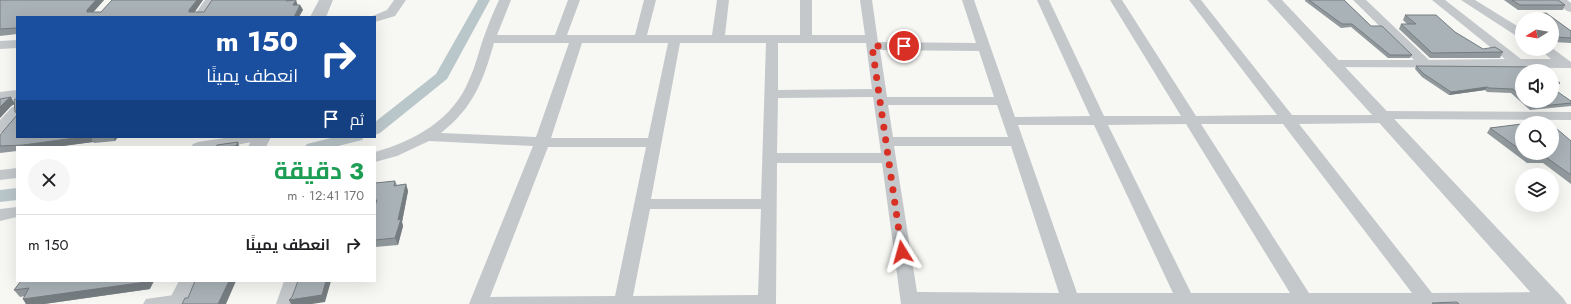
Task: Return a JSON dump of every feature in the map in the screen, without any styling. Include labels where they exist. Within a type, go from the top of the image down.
[{"type":"street","points":[[200,16],[211,0]]},
{"type":"street","points":[[319,16],[326,0]]},
{"type":"street","points":[[376,18],[391,13],[400,0]]},
{"type":"street","points":[[376,158],[405,148],[427,138],[449,121],[465,101],[476,81],[489,39],[506,0]]},
{"type":"street","points":[[560,38],[574,0]]},
{"type":"street","points":[[640,38],[650,0]]},
{"type":"street","points":[[718,38],[722,0]]},
{"type":"street","points":[[806,0],[806,38]]},
{"type":"street","points":[[866,0],[910,302],[1166,302],[1185,300],[1303,299],[1427,299],[1553,302]]},
{"type":"street","points":[[968,0],[1071,301]]},
{"type":"street","points":[[1043,0],[1098,120],[1185,300]]},
{"type":"street","points":[[1116,0],[1303,299]]},
{"type":"street","points":[[1195,0],[1427,299]]},
{"type":"street","points":[[1274,0],[1553,302]]},
{"type":"street","points":[[1358,0],[1426,64]]},
{"type":"street","points":[[1438,0],[1518,64]]},
{"type":"street","points":[[1467,0],[1515,30]]},
{"type":"street","points":[[1559,0],[1571,8]]},
{"type":"street","points":[[576,38],[542,142],[478,304],[767,303],[772,38]]},
{"type":"street","points":[[623,303],[676,38]]},
{"type":"street","points":[[489,39],[806,38],[984,47]]},
{"type":"street","points":[[0,45],[16,44]]},
{"type":"street","points":[[1554,56],[1568,66]]},
{"type":"street","points":[[1333,64],[1515,64]]},
{"type":"street","points":[[0,96],[16,94]]},
{"type":"street","points":[[771,94],[1003,101]]},
{"type":"street","points":[[0,129],[16,111]]},
{"type":"street","points":[[1009,121],[1190,119],[1287,120],[1383,117],[1569,117]]},
{"type":"street","points":[[204,146],[252,138]]},
{"type":"street","points":[[427,138],[542,142],[655,143]]},
{"type":"street","points":[[887,141],[1017,142]]},
{"type":"street","points":[[770,158],[888,158]]},
{"type":"street","points":[[0,175],[16,173]]},
{"type":"street","points":[[643,204],[769,204]]},
{"type":"street","points":[[0,215],[16,212]]},
{"type":"street","points":[[285,304],[293,282]]},
{"type":"street","points":[[152,304],[183,295]]},
{"type":"building","points":[[0,0],[96,0],[87,12],[101,12],[112,0],[197,0],[189,12],[204,12],[212,0],[296,0],[293,5],[300,5],[294,16],[16,16],[16,28],[0,29]]},
{"type":"building","points":[[1309,0],[1344,0],[1371,26],[1382,26],[1412,55],[1390,55],[1352,24],[1342,24]]},
{"type":"building","points":[[1512,0],[1558,0],[1565,5],[1520,5]]},
{"type":"building","points":[[1405,15],[1436,15],[1455,32],[1483,49],[1495,47],[1503,52],[1432,53],[1401,24],[1416,24]]},
{"type":"building","points":[[1559,22],[1571,31],[1571,38],[1559,37]]},
{"type":"building","points":[[1416,66],[1515,67],[1515,91],[1513,89],[1487,87],[1451,92],[1424,74]]},
{"type":"building","points":[[1559,93],[1571,101],[1571,103],[1559,104]]},
{"type":"building","points":[[11,97],[7,100],[0,107],[0,99]]},
{"type":"building","points":[[14,99],[16,99],[16,112]]},
{"type":"building","points":[[16,116],[16,138],[75,138],[23,145],[0,146],[0,135]]},
{"type":"building","points":[[1515,125],[1515,146],[1490,128]]},
{"type":"building","points":[[1559,131],[1571,141],[1571,175],[1550,160],[1559,160]]},
{"type":"building","points":[[238,142],[236,146],[217,145]]},
{"type":"building","points":[[395,181],[394,186],[406,184],[398,220],[401,219],[395,238],[376,240],[376,183]]},
{"type":"building","points":[[20,282],[146,282],[23,299],[29,288],[14,290]]},
{"type":"building","points":[[195,282],[229,282],[218,304],[182,304],[185,298],[188,298]]},
{"type":"building","points":[[298,282],[326,282],[322,295],[289,300],[292,297]]},
{"type":"building","points":[[1457,302],[1459,304],[1432,303]]},
{"type":"waterway","points":[[376,129],[442,76],[484,0]]},
{"type":"waterway","points":[[317,146],[352,138]]},
{"type":"waterway","points":[[0,196],[16,194]]},
{"type":"route","points":[[902,252],[872,46],[904,46]]}]
